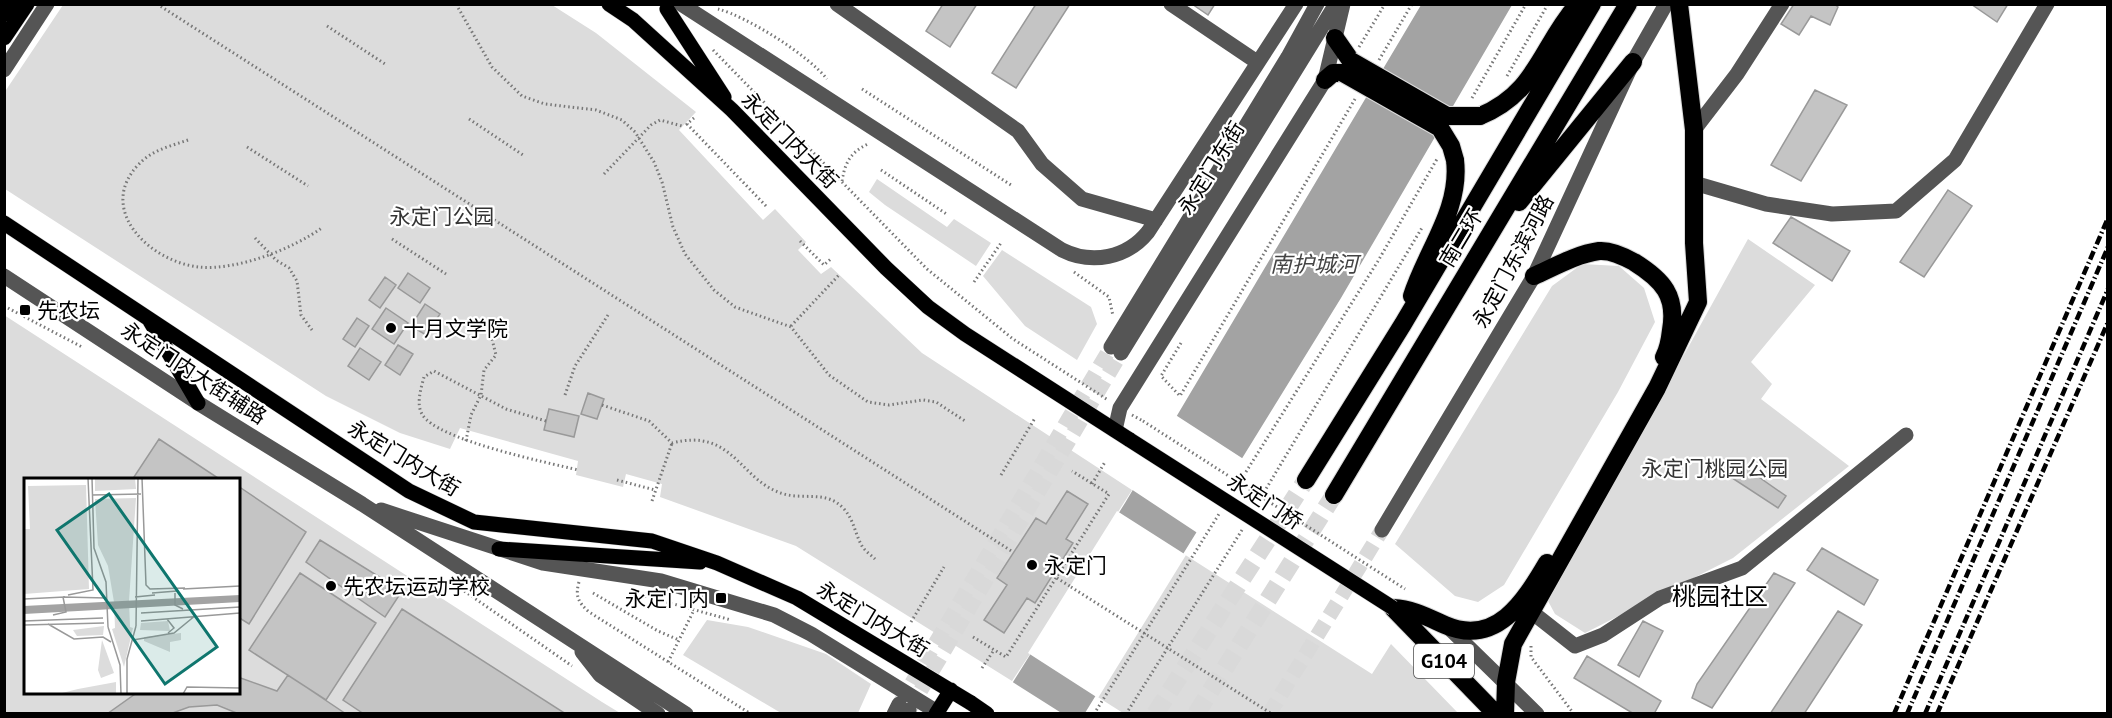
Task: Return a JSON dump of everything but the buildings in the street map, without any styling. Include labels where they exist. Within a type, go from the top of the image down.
[{"type":"highway","points":[[1325,80],[1333,73],[1347,67],[1447,116],[1496,110],[1520,92],[1566,18],[1578,4]]},
{"type":"highway","name":"南二环","points":[[1306,480],[1403,324],[1592,4]]},
{"type":"highway","name":"南二环","points":[[1334,495],[1628,4]]},
{"type":"highway","points":[[1506,714],[1506,682],[1513,644],[1539,618],[1657,388],[1698,302],[1694,130],[1679,4]]},
{"type":"highway","points":[[1335,38],[1347,67],[1440,128],[1446,159],[1457,177],[1453,199],[1420,268],[1403,324]]},
{"type":"highway","points":[[1477,255],[1633,62]]},
{"type":"highway","points":[[1393,608],[1418,612],[1447,626],[1468,631],[1496,627],[1518,607],[1566,531],[1668,351],[1674,313],[1671,299],[1661,282],[1651,272],[1626,258],[1601,251],[1571,259],[1534,276]]},
{"type":"highway","name":"G104","points":[[1393,608],[1496,714]]},
{"type":"main road","points":[[4,14],[11,4]]},
{"type":"main road","points":[[4,38],[27,4]]},
{"type":"main road","name":"永定门内大街","points":[[609,4],[633,20],[732,110],[886,268],[928,307],[964,334],[1115,430]]},
{"type":"main road","points":[[670,6],[732,110]]},
{"type":"main road","name":"永定门内大街","points":[[4,223],[147,315],[409,490],[474,522],[652,541],[717,563],[797,598],[951,690]]},
{"type":"main road","points":[[147,315],[198,403]]},
{"type":"main road","name":"永定门桥","points":[[1115,430],[1393,608]]},
{"type":"main road","points":[[499,549],[717,563]]},
{"type":"main road","points":[[936,713],[951,690],[987,714]]},
{"type":"street","points":[[4,70],[47,4]]},
{"type":"street","points":[[837,4],[1018,131],[1042,164],[1082,199],[1156,220]]},
{"type":"street","points":[[1171,4],[1257,62]]},
{"type":"street","points":[[670,6],[1070,254],[1093,258],[1119,254],[1138,243],[1156,220],[1296,4]]},
{"type":"street","name":"永定门东街","points":[[1317,4],[1116,350],[1336,4]]},
{"type":"street","points":[[1115,430],[1120,408],[1325,80],[1344,4]]},
{"type":"street","name":"永定门东滨河路","points":[[1382,530],[1534,276],[1633,62],[1666,4]]},
{"type":"street","points":[[1694,130],[1737,74],[1782,4]]},
{"type":"street","points":[[1694,183],[1766,204],[1832,214],[1896,211],[1955,160],[2046,4]]},
{"type":"street","name":"永定门内大街辅路","points":[[4,276],[198,403],[362,504]]},
{"type":"street","points":[[1539,618],[1575,646],[1603,635],[1660,598],[1742,568],[1906,435]]},
{"type":"street","points":[[362,504],[543,562],[661,581],[774,615],[811,634],[936,713]]},
{"type":"street","points":[[362,504],[686,714]]},
{"type":"street","points":[[1447,626],[1537,714]]},
{"type":"street","points":[[575,642],[600,675],[658,714]]},
{"type":"path","points":[[157,4],[1013,552]]},
{"type":"path","points":[[456,4],[492,67],[522,96],[545,104],[596,110],[622,120],[639,138],[662,182],[673,227],[696,269],[714,290],[735,307],[791,327],[829,375],[868,402],[889,405],[929,401],[965,421]]},
{"type":"path","points":[[1378,61],[1412,4]]},
{"type":"path","points":[[1473,112],[1526,4]]},
{"type":"path","points":[[1502,83],[1548,4]]},
{"type":"path","points":[[711,7],[737,14],[817,66],[830,83]]},
{"type":"path","points":[[327,26],[385,64]]},
{"type":"path","points":[[708,46],[733,68],[884,228],[927,269],[1013,339],[1120,408]]},
{"type":"path","points":[[862,89],[1011,185]]},
{"type":"path","points":[[1185,336],[1161,376],[1180,396],[1361,89]]},
{"type":"path","points":[[694,118],[687,124],[767,207]]},
{"type":"path","points":[[469,119],[523,154]]},
{"type":"path","points":[[604,174],[660,120],[682,126]]},
{"type":"path","points":[[188,140],[156,151],[140,163],[128,177],[123,192],[126,213],[137,237],[150,249],[198,267],[216,266],[270,254],[306,239],[323,227]]},
{"type":"path","points":[[246,147],[308,186]]},
{"type":"path","points":[[1233,492],[1378,261],[1446,159]]},
{"type":"path","points":[[881,170],[948,215]]},
{"type":"path","points":[[1256,506],[1426,219]]},
{"type":"path","points":[[255,238],[270,254],[289,268],[297,281],[301,315],[312,330]]},
{"type":"path","points":[[392,239],[446,274]]},
{"type":"path","points":[[800,241],[824,265],[832,258]]},
{"type":"path","points":[[974,282],[1001,243]]},
{"type":"path","points":[[791,327],[839,275]]},
{"type":"path","points":[[4,306],[90,351]]},
{"type":"path","points":[[565,395],[575,366],[608,315]]},
{"type":"path","points":[[466,441],[471,415],[481,395],[484,370],[496,355],[491,335]]},
{"type":"path","points":[[546,421],[506,409],[434,371],[424,377],[419,394],[421,413],[430,423],[466,441],[578,470]]},
{"type":"path","points":[[602,405],[649,421],[672,444]]},
{"type":"path","points":[[1000,475],[1035,418]]},
{"type":"path","name":"永定门桥","points":[[1143,421],[1405,589]]},
{"type":"path","points":[[672,444],[688,439],[708,442],[727,452],[764,484],[782,494],[800,497],[824,495],[844,508],[856,527],[862,547],[875,559]]},
{"type":"path","points":[[652,501],[672,444]]},
{"type":"path","points":[[1092,484],[1105,462]]},
{"type":"path","points":[[973,637],[1006,657],[1109,494],[1072,471]]},
{"type":"path","points":[[617,480],[655,490]]},
{"type":"path","points":[[1094,714],[1220,513]]},
{"type":"path","points":[[1126,714],[1244,527]]},
{"type":"path","points":[[911,622],[944,567]]},
{"type":"path","points":[[583,569],[576,594],[579,603],[751,714]]},
{"type":"path","points":[[1057,578],[1272,714]]},
{"type":"path","points":[[452,582],[576,669]]},
{"type":"path","points":[[593,593],[658,631],[679,640]]},
{"type":"path","points":[[668,662],[694,610]]},
{"type":"path","points":[[1539,618],[1532,638],[1531,657],[1574,714]]},
{"type":"path","points":[[982,668],[994,650]]},
{"type":"green space","name":"永定门公园","points":[[63,5],[552,5],[596,33],[696,112],[679,130],[763,220],[775,209],[806,242],[798,250],[821,274],[831,267],[922,353],[1132,490],[1118,512],[1372,674],[1391,644],[1458,713],[1123,713],[1030,654],[1012,681],[796,546],[660,497],[662,484],[626,474],[623,487],[576,475],[578,461],[460,428],[450,449],[400,433],[326,396],[5,189],[4,93]]},
{"type":"green space","points":[[877,179],[947,227],[954,219],[991,243],[976,266],[869,192]]},
{"type":"green space","name":"永定门桃园公园","points":[[1748,239],[1815,285],[1751,362],[1772,384],[1761,399],[1849,466],[1733,558],[1585,633],[1555,614],[1548,601]]},
{"type":"green space","points":[[1002,250],[1091,307],[1097,324],[1077,360],[1025,326],[983,276]]},
{"type":"green space","points":[[1582,264],[1619,266],[1644,288],[1655,322],[1618,392],[1504,585],[1478,602],[1455,596],[1395,544],[1552,286]]},
{"type":"green space","name":"先农坛运动学校","points":[[4,315],[602,702],[620,713],[5,713]]},
{"type":"green space","points":[[707,620],[748,627],[826,654],[871,684],[858,713],[781,713],[683,655]]},
{"type":"water","name":"南护城河","points":[[1421,5],[1512,5],[1341,298],[1085,713],[993,714],[1125,503]]},
{"type":"pier","points":[[1174,414],[1245,460],[1199,534],[1131,489]]},
{"type":"pier","points":[[1117,511],[1186,555],[1098,698],[1028,653]]},
{"type":"pier","points":[[1011,681],[1063,714],[990,714]]},
{"type":"tunnel","points":[[900,703],[1111,347]]},
{"type":"tunnel","points":[[909,710],[1121,353]]},
{"type":"tunnel","points":[[1155,714],[1306,480]]},
{"type":"tunnel","points":[[1196,714],[1334,495]]},
{"type":"tunnel","points":[[1269,714],[1382,530]]},
{"type":"railway","points":[[1894,714],[2108,218]]},
{"type":"railway","points":[[1907,714],[2108,247]]},
{"type":"railway","points":[[1925,714],[2108,289]]},
{"type":"railway","points":[[1937,714],[2108,322]]},
{"type":"place","name":"先农坛","points":[[25,310]]},
{"type":"place","name":"十月文学院","points":[[391,328]]},
{"type":"place","name":"永定门","points":[[1032,565]]},
{"type":"place","name":"先农坛运动学校","points":[[331,586]]},
{"type":"place","name":"永定门内","points":[[721,598]]},
{"type":"district","name":"桃园社区","points":[[1720,596]]}]
